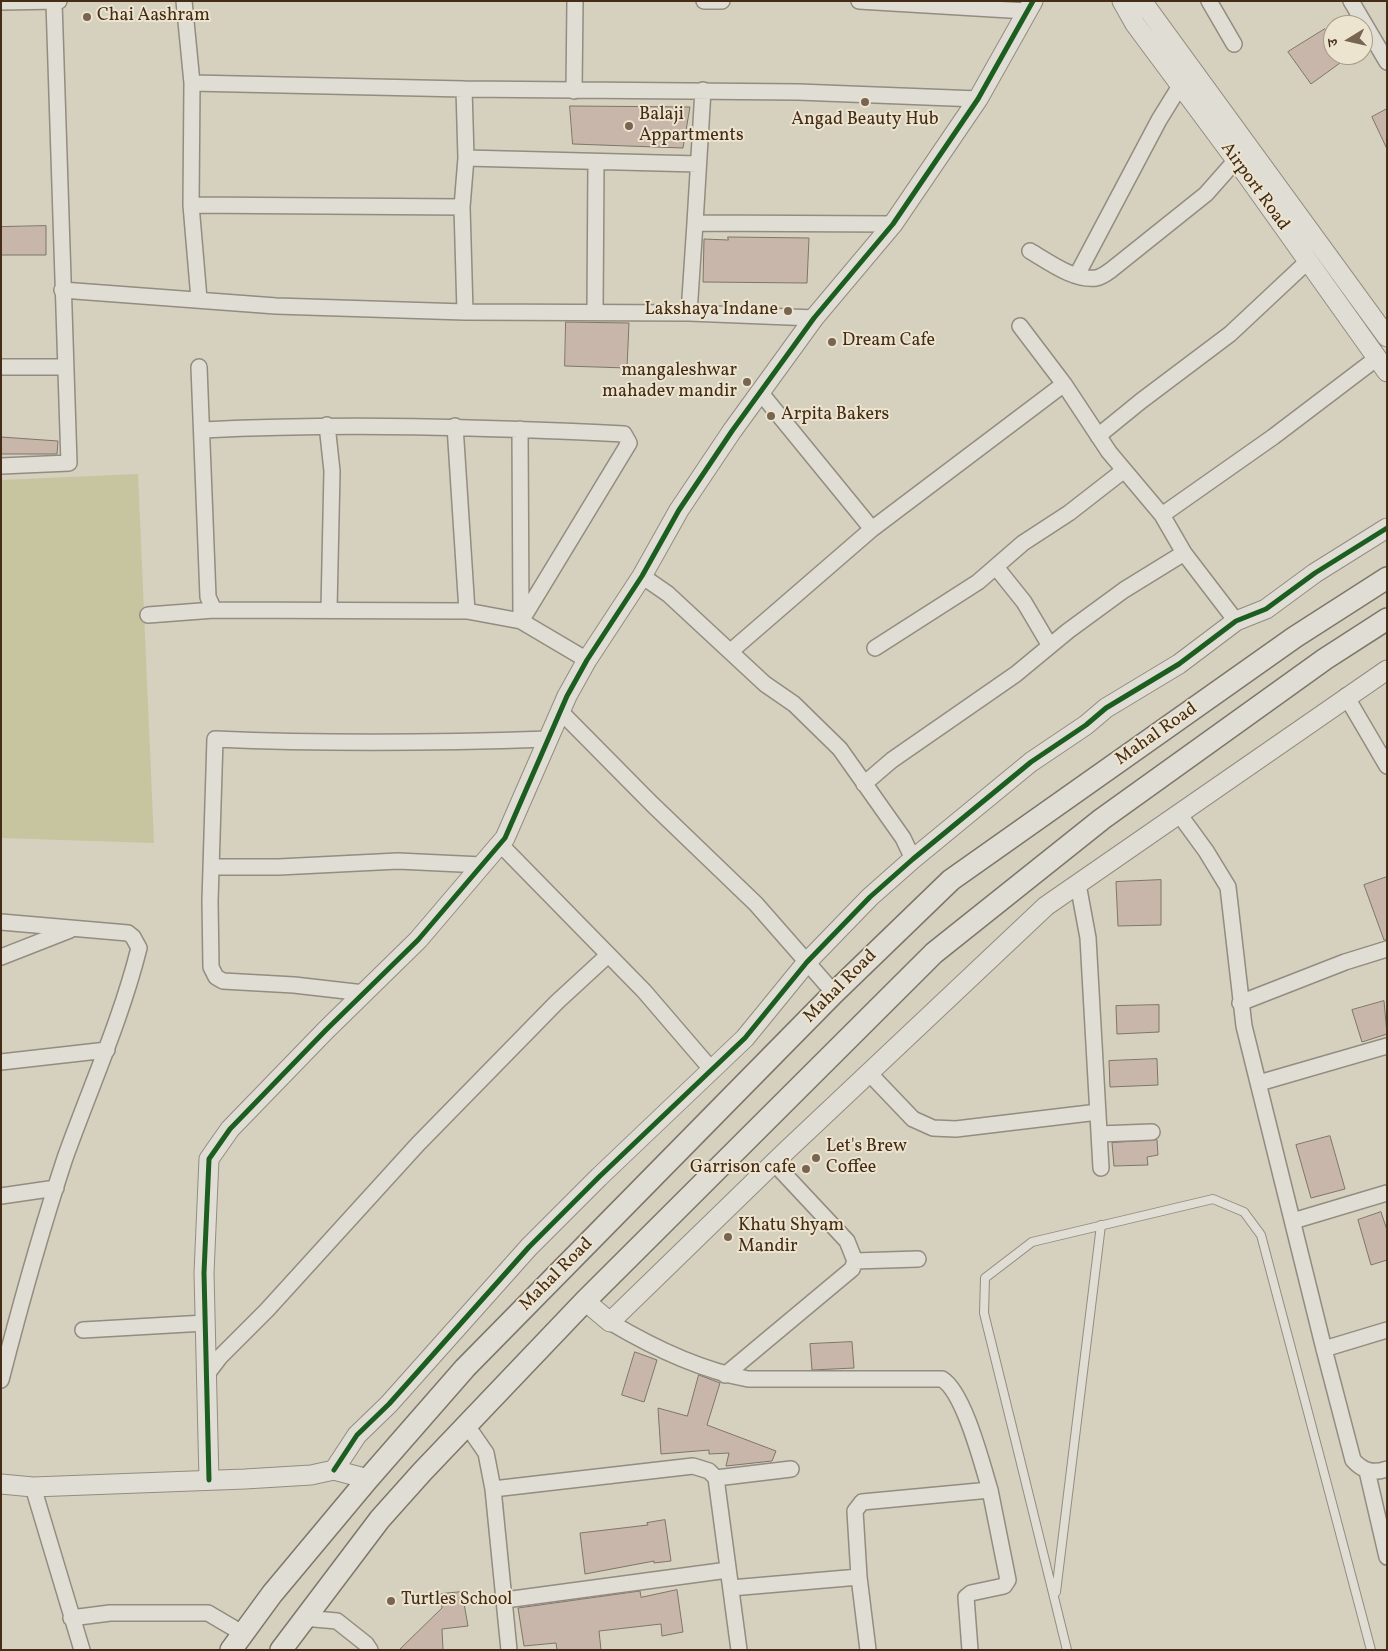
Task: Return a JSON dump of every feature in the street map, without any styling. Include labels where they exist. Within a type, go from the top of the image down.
[{"type":"main road","name":"Mahal Road","points":[[236,1641],[368,1479],[465,1368],[834,993],[952,880],[1294,638],[1387,578]]},
{"type":"main road","name":"Mahal Road","points":[[281,1650],[380,1519],[585,1301],[934,952],[1102,819],[1318,665],[1387,619]]},
{"type":"street","points":[[1,2],[59,1]]},
{"type":"street","points":[[184,1],[192,83],[191,205],[199,299]]},
{"type":"street","points":[[574,91],[575,1]]},
{"type":"street","points":[[704,1],[722,1]]},
{"type":"street","points":[[210,1480],[204,1273],[209,1159],[230,1129],[418,940],[505,838],[560,711],[587,660],[642,576],[679,510],[760,392],[814,318],[893,224],[978,99],[1029,6],[860,1]]},
{"type":"street","name":"Airport Road","points":[[1122,1],[1180,86],[1236,160],[1382,365]]},
{"type":"street","name":"Airport Road","points":[[1142,1],[1387,337]]},
{"type":"street","points":[[1209,1],[1234,44]]},
{"type":"street","points":[[1351,1],[1387,62]]},
{"type":"street","points":[[1,466],[69,462],[64,367],[54,2]]},
{"type":"street","points":[[192,83],[574,91],[702,90],[978,99]]},
{"type":"street","points":[[1077,275],[1159,120],[1180,86]]},
{"type":"street","points":[[464,89],[466,158],[462,207],[465,312]]},
{"type":"street","points":[[689,312],[702,90]]},
{"type":"street","points":[[466,158],[698,164]]},
{"type":"street","points":[[1030,251],[1077,275],[1097,278],[1111,270],[1206,194],[1236,160]]},
{"type":"street","points":[[595,311],[596,162]]},
{"type":"street","points":[[191,205],[462,207]]},
{"type":"street","points":[[694,223],[893,224]]},
{"type":"street","points":[[1098,436],[1140,401],[1230,334],[1308,260]]},
{"type":"street","points":[[62,290],[276,306],[465,312],[689,312],[814,318]]},
{"type":"street","points":[[1020,326],[1064,384],[1123,471],[1162,515],[1184,552],[1236,621]]},
{"type":"street","points":[[1162,515],[1273,437],[1382,365]]},
{"type":"street","points":[[1,367],[64,367]]},
{"type":"street","points":[[200,367],[208,597],[214,610]]},
{"type":"street","points":[[730,651],[872,529],[1064,384]]},
{"type":"street","points":[[760,392],[872,529]]},
{"type":"street","points":[[203,430],[327,425],[455,426],[624,434],[629,443],[520,621]]},
{"type":"street","points":[[327,425],[332,471],[329,609]]},
{"type":"street","points":[[455,426],[467,611]]},
{"type":"street","points":[[520,429],[520,621]]},
{"type":"street","points":[[875,648],[978,582],[1024,543],[1069,513],[1123,471]]},
{"type":"street","points":[[334,1470],[357,1435],[389,1404],[529,1247],[745,1038],[807,962],[870,897],[1031,762],[1086,725],[1106,708],[1179,664],[1236,621],[1266,609],[1331,562],[1387,528]]},
{"type":"street","points":[[864,784],[892,760],[1016,674],[1124,590],[1184,552]]},
{"type":"street","points":[[996,567],[1024,602],[1050,646]]},
{"type":"street","points":[[642,576],[668,594],[765,684],[794,704],[840,749],[903,838],[913,859]]},
{"type":"street","points":[[148,615],[214,610],[467,611],[520,621],[587,660]]},
{"type":"street","points":[[610,1322],[774,1163],[1046,906],[1346,696],[1387,670]]},
{"type":"street","points":[[1346,696],[1387,766]]},
{"type":"street","points":[[560,711],[652,804],[756,904],[834,993]]},
{"type":"street","points":[[364,993],[294,985],[223,981],[216,977],[211,967],[211,867],[215,739],[326,744],[419,744],[548,740]]},
{"type":"street","points":[[1179,814],[1206,851],[1228,887],[1232,906],[1240,1003],[1324,1349],[1354,1460],[1367,1471],[1378,1472],[1387,1469]]},
{"type":"street","points":[[500,844],[607,956],[644,991],[711,1069]]},
{"type":"street","points":[[211,867],[279,867],[398,861],[482,865]]},
{"type":"street","points":[[1078,884],[1088,938],[1101,1168]]},
{"type":"street","points":[[1,922],[128,933],[134,937],[139,948],[107,1050],[9,1323],[1,1380]]},
{"type":"street","points":[[1,957],[72,929]]},
{"type":"street","points":[[1240,1003],[1344,962],[1387,949]]},
{"type":"street","points":[[207,1374],[220,1357],[267,1310],[412,1150],[558,1002],[607,956]]},
{"type":"street","points":[[1259,1083],[1387,1046]]},
{"type":"street","points":[[1,1062],[107,1050]]},
{"type":"street","points":[[869,1073],[913,1119],[933,1128],[956,1129],[1098,1112]]},
{"type":"street","points":[[1099,1134],[1152,1132]]},
{"type":"street","points":[[725,1374],[852,1269],[855,1261],[847,1241],[774,1163]]},
{"type":"street","points":[[1,1196],[56,1188]]},
{"type":"street","points":[[1293,1221],[1387,1193]]},
{"type":"street","points":[[855,1261],[918,1259]]},
{"type":"street","points":[[585,1301],[610,1322],[678,1356],[725,1374],[748,1379],[942,1379],[948,1383],[960,1402],[990,1490],[1008,1580],[1004,1586],[971,1593],[966,1598],[970,1650]]},
{"type":"street","points":[[83,1330],[205,1323]]},
{"type":"street","points":[[1324,1349],[1387,1330]]},
{"type":"street","points":[[468,1427],[486,1452],[493,1489],[498,1554],[506,1600],[509,1650]]},
{"type":"street","points":[[493,1489],[693,1466],[709,1471],[716,1478],[739,1650]]},
{"type":"street","points":[[716,1478],[791,1468]]},
{"type":"street","points":[[1,1484],[33,1487],[210,1480],[311,1474],[334,1470],[368,1479]]},
{"type":"street","points":[[1367,1471],[1387,1557]]},
{"type":"street","points":[[33,1487],[82,1650]]},
{"type":"street","points":[[868,1650],[859,1577],[855,1511],[862,1502],[990,1490]]},
{"type":"street","points":[[506,1600],[728,1570]]},
{"type":"street","points":[[730,1588],[859,1577]]},
{"type":"street","points":[[71,1618],[110,1613],[208,1613],[236,1641]]},
{"type":"street","points":[[304,1618],[337,1621],[366,1644],[370,1650]]},
{"type":"lane","points":[[1068,1650],[984,1313],[985,1278],[1032,1242],[1213,1198],[1244,1212],[1261,1235],[1371,1650]]},
{"type":"lane","points":[[1055,1599],[1101,1225]]},
{"type":"green space","points":[[138,474],[154,843],[1,838],[1,480]]},
{"type":"building","points":[[1323,30],[1323,65],[1337,65],[1311,84],[1288,52]]},
{"type":"building","name":"Balaji Appartments","points":[[570,106],[690,107],[683,148],[573,144]]},
{"type":"building","points":[[1387,109],[1387,149],[1372,117]]},
{"type":"building","points":[[46,226],[46,255],[1,255],[1,227]]},
{"type":"building","points":[[728,237],[809,238],[807,283],[703,282],[704,239],[728,240]]},
{"type":"building","points":[[566,322],[629,323],[627,368],[565,366]]},
{"type":"building","points":[[1,437],[58,441],[57,454],[1,454]]},
{"type":"building","points":[[1387,877],[1387,940],[1384,940],[1364,885]]},
{"type":"building","points":[[1161,880],[1161,925],[1118,926],[1116,882]]},
{"type":"building","points":[[1384,1001],[1387,1034],[1362,1042],[1352,1010]]},
{"type":"building","points":[[1159,1005],[1159,1032],[1117,1034],[1116,1006]]},
{"type":"building","points":[[1157,1059],[1158,1085],[1110,1087],[1109,1061]]},
{"type":"building","points":[[1330,1136],[1345,1189],[1311,1198],[1296,1145]]},
{"type":"building","points":[[1157,1140],[1158,1155],[1147,1157],[1148,1165],[1114,1166],[1112,1143]]},
{"type":"building","points":[[1381,1212],[1387,1230],[1387,1260],[1371,1265],[1358,1220]]},
{"type":"building","points":[[852,1342],[854,1368],[812,1370],[810,1344]]},
{"type":"building","points":[[635,1352],[657,1360],[644,1402],[622,1395]]},
{"type":"building","points":[[699,1375],[720,1383],[707,1425],[776,1451],[772,1461],[726,1466],[729,1453],[709,1454],[709,1450],[661,1454],[658,1408],[687,1416]]},
{"type":"building","points":[[665,1520],[671,1561],[654,1563],[654,1561],[585,1574],[580,1533],[648,1525],[647,1523]]},
{"type":"building","points":[[677,1590],[683,1632],[662,1636],[661,1624],[599,1631],[601,1650],[557,1650],[556,1643],[524,1646],[518,1608],[640,1591],[641,1597]]},
{"type":"building","points":[[462,1592],[468,1626],[442,1629],[443,1650],[399,1650],[442,1608],[441,1594]]},
{"type":"cycle path","points":[[209,1480],[204,1273],[209,1159],[230,1129],[326,1030],[418,940],[505,838],[567,696],[587,660],[642,576],[679,510],[732,431],[814,318],[893,224],[978,99],[1033,1]]},
{"type":"cycle path","points":[[334,1470],[357,1435],[389,1404],[529,1247],[599,1177],[745,1038],[807,962],[870,897],[1031,762],[1086,725],[1106,708],[1179,664],[1236,621],[1266,609],[1315,573],[1387,528]]},
{"type":"place","name":"Chai Aashram","points":[[87,17]]},
{"type":"place","name":"Angad Beauty Hub","points":[[865,102]]},
{"type":"place","name":"Balaji Appartments","points":[[629,126]]},
{"type":"place","name":"Lakshaya Indane","points":[[788,311]]},
{"type":"place","name":"Dream Cafe","points":[[832,342]]},
{"type":"place","name":"mangaleshwar mahadev mandir","points":[[747,382]]},
{"type":"place","name":"Arpita Bakers","points":[[771,416]]},
{"type":"place","name":"Let's Brew Coffee","points":[[816,1158]]},
{"type":"place","name":"Garrison cafe","points":[[806,1169]]},
{"type":"place","name":"Khatu Shyam Mandir","points":[[728,1237]]},
{"type":"place","name":"Turtles School","points":[[391,1601]]}]
